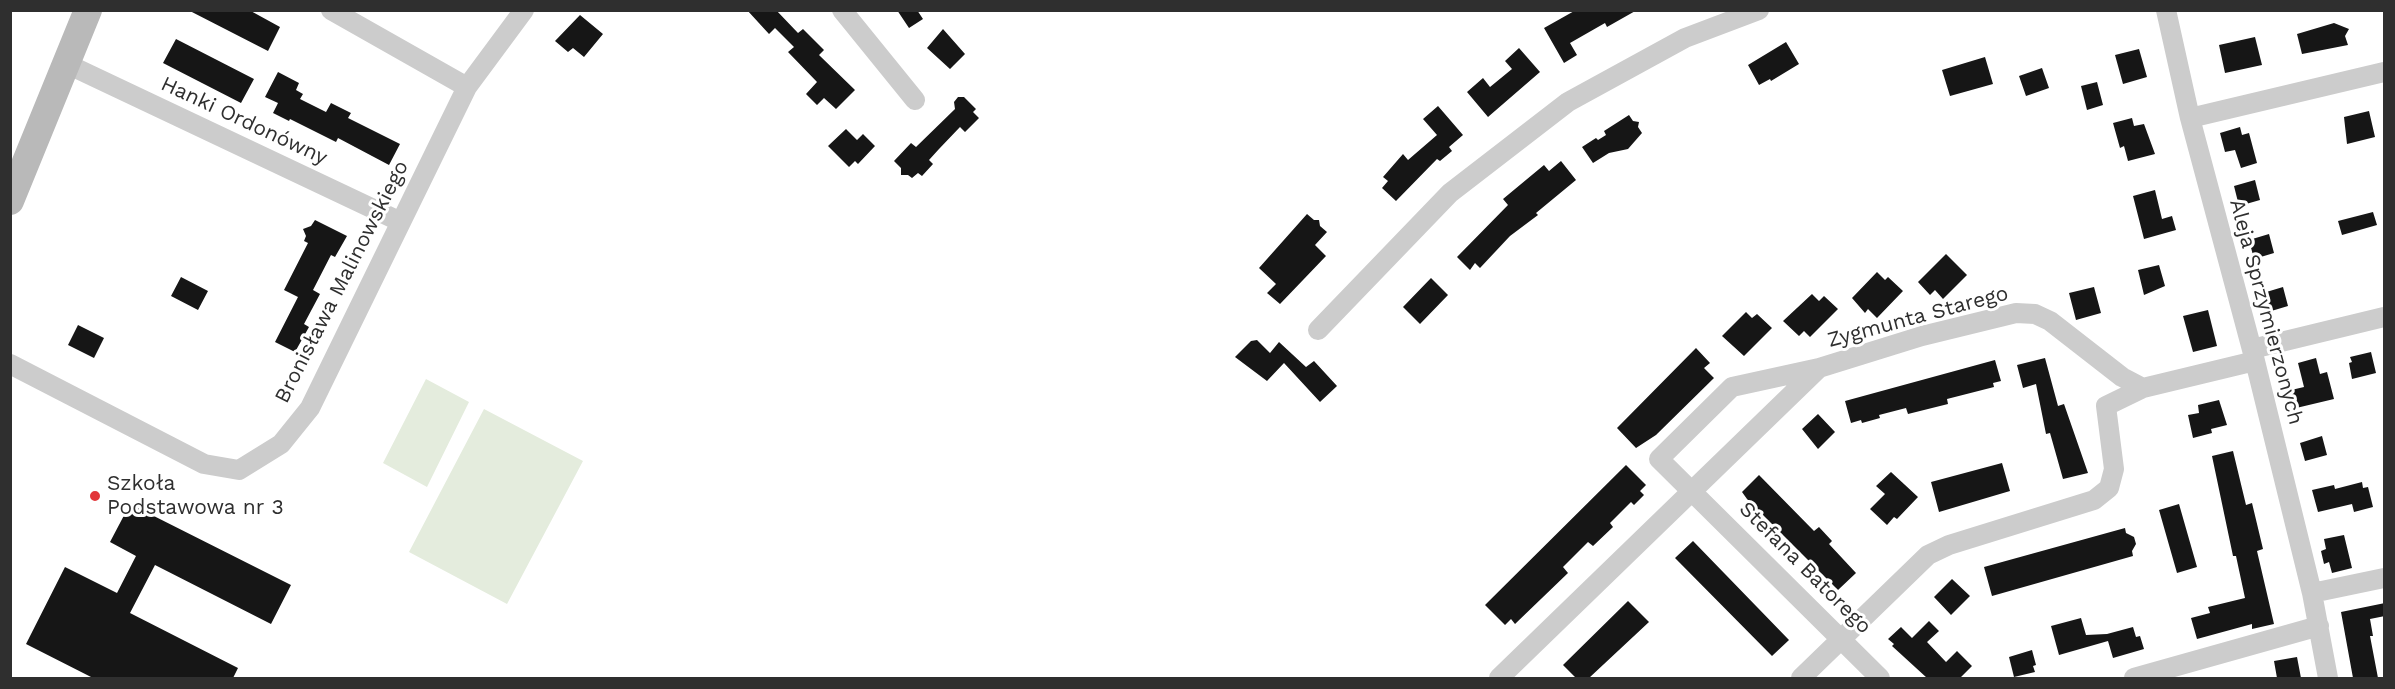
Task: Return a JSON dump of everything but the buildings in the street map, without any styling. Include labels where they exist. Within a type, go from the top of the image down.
[{"type":"street","points":[[10,201],[88,10]]},
{"type":"street","points":[[331,10],[467,87]]},
{"type":"street","name":"Bronisława Malinowskiego","points":[[10,364],[204,464],[239,470],[281,444],[310,408],[467,87],[524,10]]},
{"type":"street","points":[[842,10],[915,100]]},
{"type":"street","points":[[1318,330],[1450,193],[1568,102],[1685,38],[1759,10]]},
{"type":"street","name":"Aleja Sprzymierzonych","points":[[2166,10],[2190,118],[2254,355],[2312,592],[2328,678]]},
{"type":"street","name":"Hanki Ordonówny","points":[[67,64],[401,222]]},
{"type":"street","points":[[2190,118],[2385,72]]},
{"type":"street","name":"Zygmunta Starego","points":[[1695,492],[1659,459],[1732,387],[1819,368],[1922,336],[2016,313],[2036,314],[2073,336],[2122,377],[2143,388]]},
{"type":"street","points":[[1801,678],[1928,555],[1949,545],[2094,500],[2109,488],[2114,469],[2106,406],[2143,388],[2385,317]]},
{"type":"street","name":"Zygmunta Starego","points":[[1499,678],[1695,492],[1819,368]]},
{"type":"street","name":"Stefana Batorego","points":[[1695,492],[1880,678]]},
{"type":"street","points":[[2312,592],[2385,578]]},
{"type":"street","points":[[2134,678],[2319,626]]},
{"type":"green space","points":[[426,379],[469,402],[427,487],[383,463]]},
{"type":"green space","points":[[484,409],[583,461],[507,604],[409,552]]},
{"type":"place","name":"Szkoła Podstawowa nr 3","points":[[95,496]]}]
